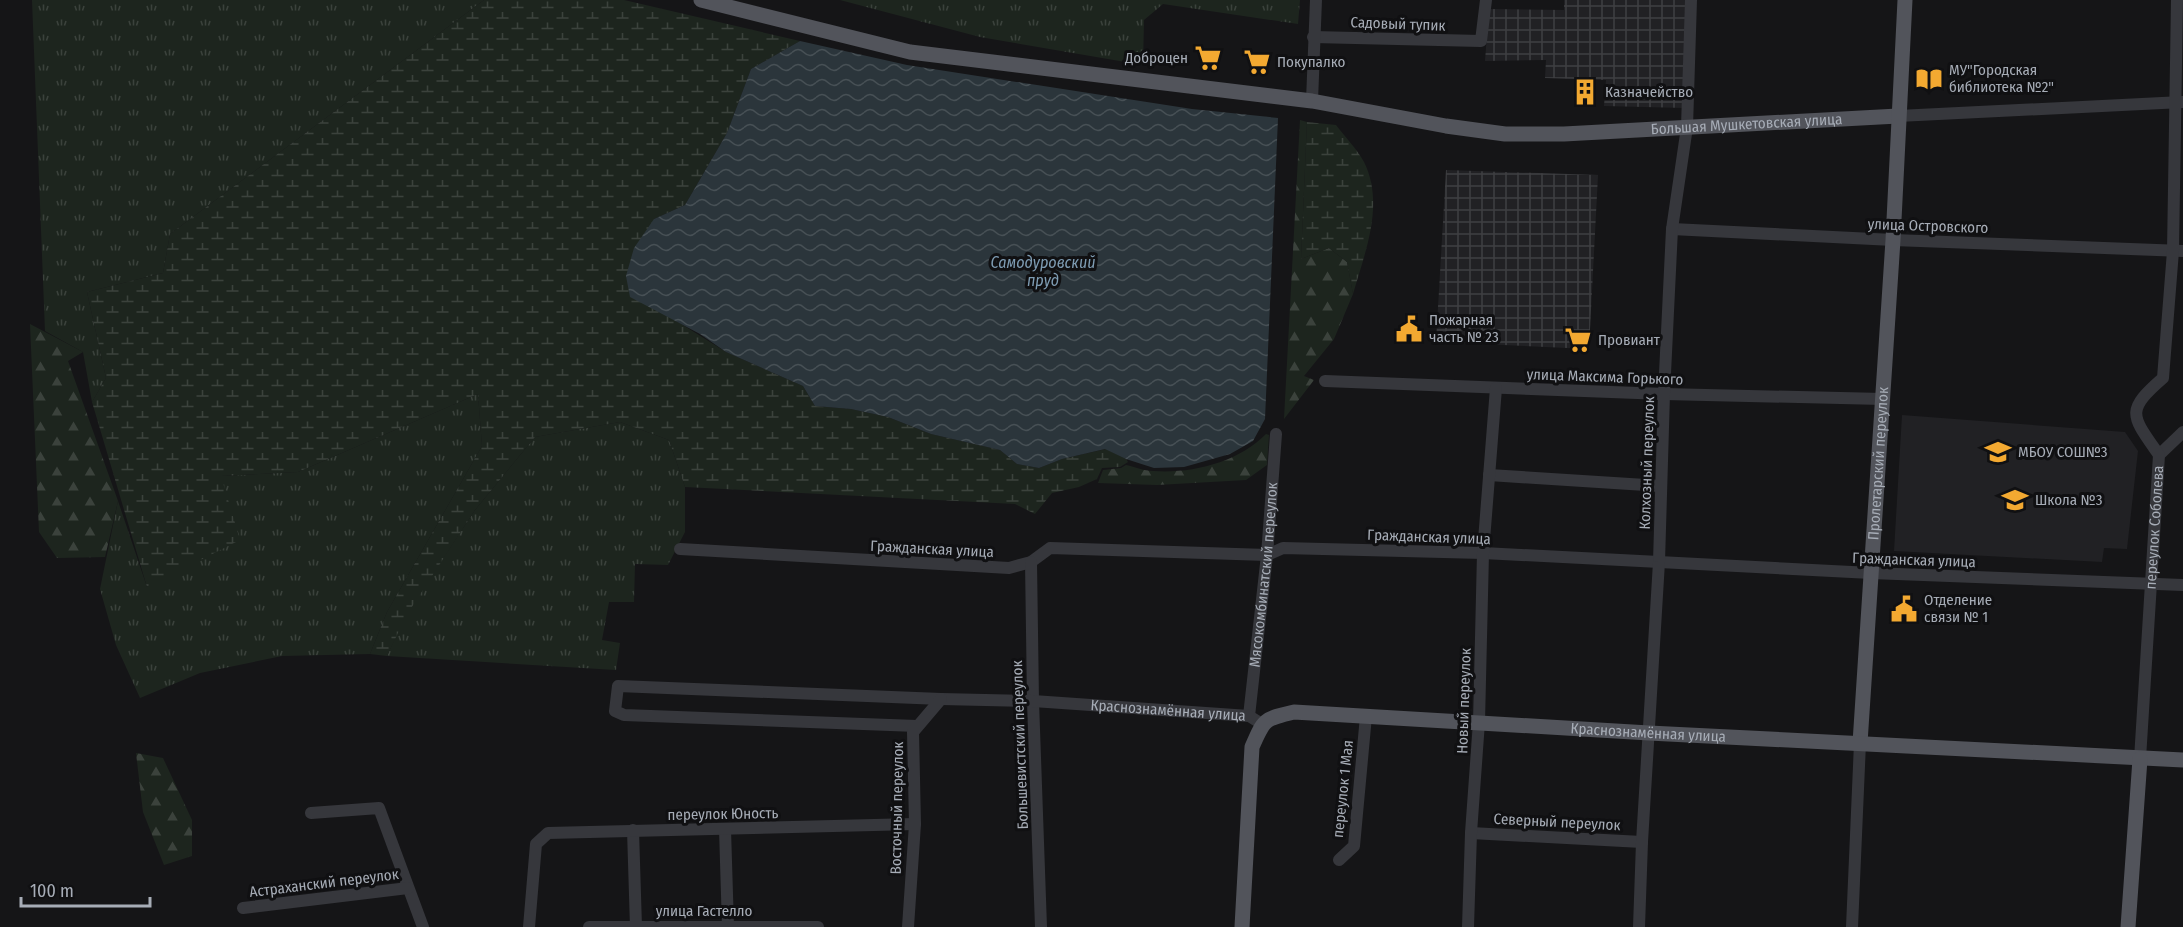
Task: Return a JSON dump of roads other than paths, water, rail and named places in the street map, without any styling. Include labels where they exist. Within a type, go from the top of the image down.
[{"type":"main road","name":"Большая Мушкетовская улица","points":[[701,0],[910,52],[1312,101],[1446,126],[1505,134],[1564,134],[1898,116]]},
{"type":"main road","name":"Пролетарский переулок","points":[[1860,743],[1893,240],[1905,0]]},
{"type":"main road","name":"Краснознамённая улица","points":[[1262,724],[1271,718],[1293,712],[2183,760]]},
{"type":"main road","points":[[1242,927],[1252,747],[1262,724]]},
{"type":"main road","name":"переулок Соболева","points":[[2128,927],[2140,759]]},
{"type":"street","points":[[1312,101],[1316,0]]},
{"type":"street","name":"Садовый тупик","points":[[1313,36],[1481,41],[1486,0]]},
{"type":"street","name":"Колхозный переулок","points":[[1639,927],[1659,562],[1672,228],[1688,127],[1691,0]]},
{"type":"street","name":"переулок Соболева","points":[[2140,759],[2159,454],[2135,417],[2135,410],[2144,395],[2163,378],[2178,251],[2180,102],[2177,0]]},
{"type":"street","name":"Большая Мушкетовская улица","points":[[1898,116],[2180,102]]},
{"type":"street","name":"улица Островского","points":[[1672,228],[1893,240],[2178,251]]},
{"type":"street","name":"улица Максима Горького","points":[[1325,381],[1664,394],[1883,399]]},
{"type":"street","name":"Новый переулок","points":[[1468,927],[1471,833],[1479,722],[1484,553],[1496,388]]},
{"type":"street","points":[[2159,454],[2183,432]]},
{"type":"street","name":"Мясокомбинатский переулок","points":[[1249,716],[1267,555],[1276,434]]},
{"type":"street","points":[[1490,475],[1661,486]]},
{"type":"street","name":"Гражданская улица","points":[[680,549],[1009,568],[1031,562],[1050,548],[1267,555],[1283,548],[1484,553],[1871,573],[2183,585]]},
{"type":"street","name":"Большевистский переулок","points":[[1031,562],[1033,701],[1041,927]]},
{"type":"street","name":"Краснознамённая улица","points":[[917,726],[624,715],[615,711],[615,705],[618,686],[1033,701],[1249,716],[1262,724]]},
{"type":"street","name":"Восточный переулок","points":[[908,927],[915,824],[913,732],[941,699]]},
{"type":"street","name":"переулок 1 Мая","points":[[1339,860],[1354,846],[1366,716]]},
{"type":"street","name":"Пролетарский переулок","points":[[1852,927],[1860,743]]},
{"type":"street","points":[[311,813],[380,808],[423,927]]},
{"type":"street","name":"переулок Юность","points":[[529,927],[536,844],[548,833],[915,824]]},
{"type":"street","points":[[725,829],[728,927]]},
{"type":"street","points":[[633,830],[636,927]]},
{"type":"street","name":"Северный переулок","points":[[1471,833],[1642,842]]},
{"type":"street","name":"Астраханский переулок","points":[[243,908],[408,888]]},
{"type":"street","name":"улица Гастелло","points":[[589,927],[818,927]]},
{"type":"water","name":"Самодуровский пруд","points":[[800,41],[907,65],[1192,109],[1278,118],[1265,419],[1253,441],[1230,454],[1184,467],[1154,468],[1105,449],[1062,459],[1039,468],[1017,464],[1000,450],[931,434],[888,417],[851,409],[815,406],[803,386],[726,352],[700,334],[630,297],[626,276],[634,248],[654,219],[685,205],[727,133],[751,69]]},
{"type":"place","name":"Доброцен","points":[[1208,58]]},
{"type":"place","name":"Покупалко","points":[[1257,62]]},
{"type":"place","name":"МУ\"Городская библиотека №2\"","points":[[1929,79]]},
{"type":"place","name":"Казначейство","points":[[1585,92]]},
{"type":"place","name":"Пожарная часть № 23","points":[[1409,329]]},
{"type":"place","name":"Провиант","points":[[1578,340]]},
{"type":"place","name":"МБОУ СОШ№3","points":[[1998,452]]},
{"type":"place","name":"Школа №3","points":[[2015,500]]},
{"type":"place","name":"Отделение связи № 1","points":[[1904,609]]}]
